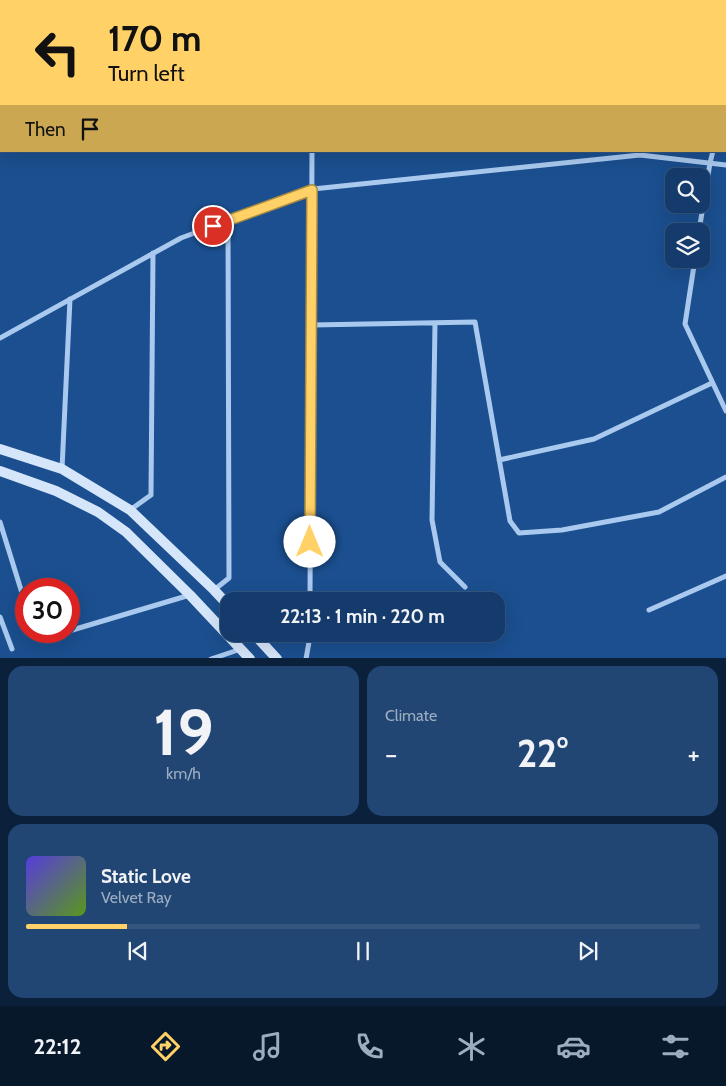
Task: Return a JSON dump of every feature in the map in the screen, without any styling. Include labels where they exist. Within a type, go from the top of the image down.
[{"type":"main road","points":[[0,449],[62,468],[130,510],[220,596]]},
{"type":"main road","points":[[0,471],[56,491],[98,512],[126,532],[250,658]]},
{"type":"main road","points":[[262,642],[277,658]]},
{"type":"street","points":[[310,592],[312,152]]},
{"type":"street","points":[[593,152],[593,160]]},
{"type":"street","points":[[701,223],[713,152]]},
{"type":"street","points":[[0,338],[181,238],[312,190],[640,155],[726,165]]},
{"type":"street","points":[[214,590],[229,578],[228,220]]},
{"type":"street","points":[[130,510],[151,495],[153,253]]},
{"type":"street","points":[[694,268],[685,324],[726,411]]},
{"type":"street","points":[[62,468],[70,299]]},
{"type":"street","points":[[435,322],[432,520],[440,562],[465,587]]},
{"type":"street","points":[[312,325],[474,322],[510,521],[520,533],[562,530],[659,512],[726,477]]},
{"type":"street","points":[[499,460],[594,439],[712,383]]},
{"type":"street","points":[[0,522],[17,578]]},
{"type":"street","points":[[649,610],[726,576]]},
{"type":"street","points":[[80,627],[190,595]]},
{"type":"street","points":[[0,617],[12,649]]},
{"type":"street","points":[[306,658],[310,642]]},
{"type":"street","points":[[211,658],[240,649]]},
{"type":"route","points":[[213,226],[312,190],[310,542]]}]
